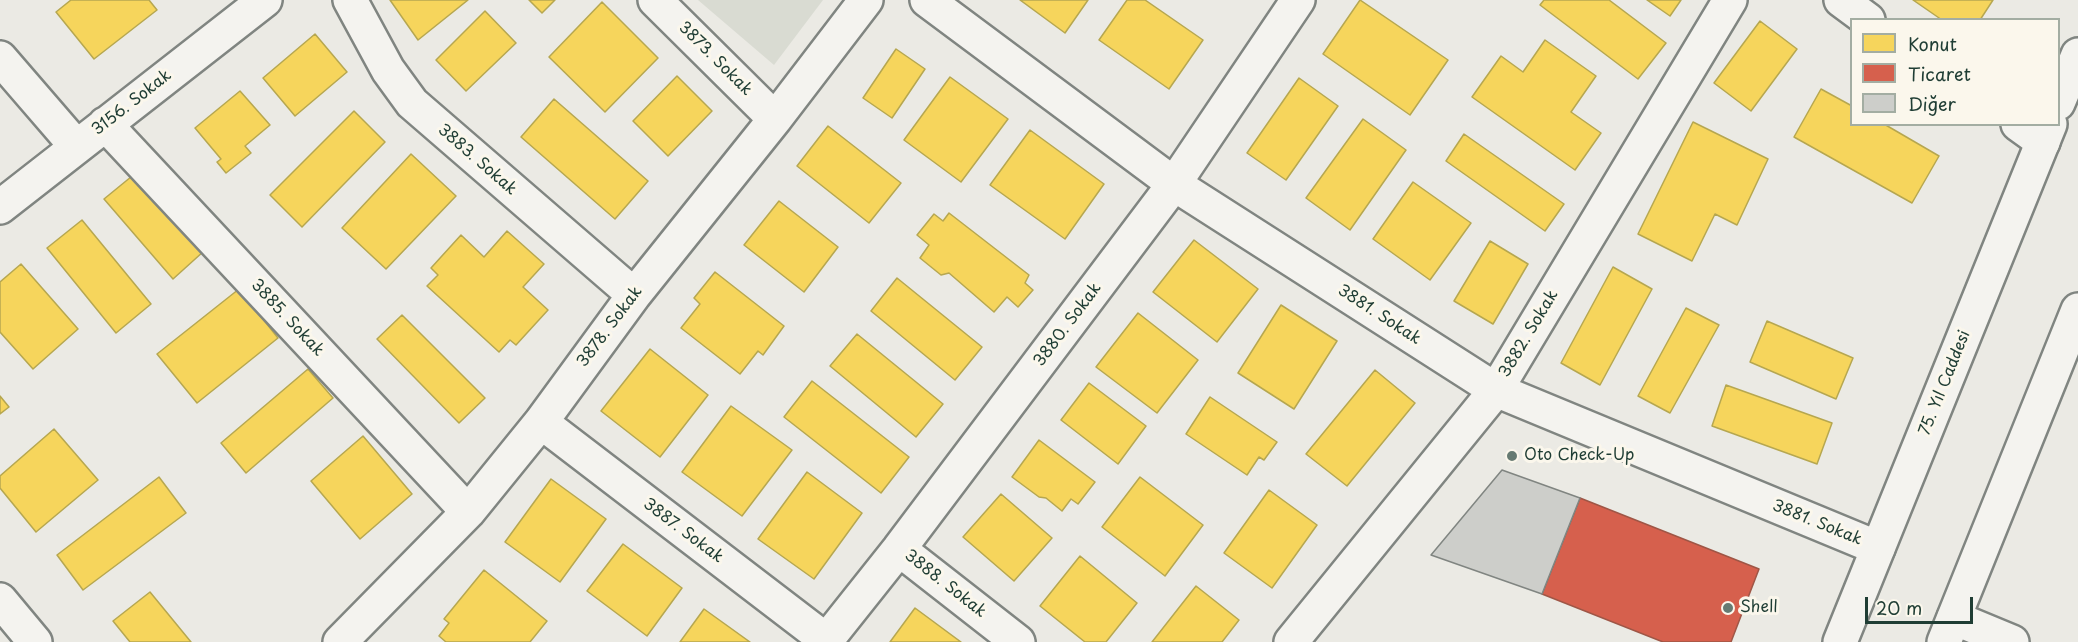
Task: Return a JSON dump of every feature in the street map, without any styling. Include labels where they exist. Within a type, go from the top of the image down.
[{"type":"street","name":"3156. Sokak","points":[[0,207],[265,0]]},
{"type":"street","name":"3883. Sokak","points":[[350,0],[388,70],[412,103],[634,295]]},
{"type":"street","name":"3873. Sokak","points":[[655,0],[775,118]]},
{"type":"street","name":"3878. Sokak","points":[[340,642],[468,512],[541,422],[634,295],[866,0]]},
{"type":"street","name":"3881. Sokak","points":[[927,0],[1174,184],[1496,390],[1878,548]]},
{"type":"street","name":"3880. Sokak","points":[[825,641],[899,549],[1174,184],[1298,0]]},
{"type":"street","name":"3882. Sokak","points":[[1291,642],[1496,390],[1730,0]]},
{"type":"street","points":[[1841,0],[1865,18]]},
{"type":"street","points":[[2060,98],[2078,55]]},
{"type":"street","points":[[0,58],[76,146]]},
{"type":"street","name":"3885. Sokak","points":[[105,124],[468,512]]},
{"type":"street","name":"75. Yıl Caddesi","points":[[1840,642],[2037,130]]},
{"type":"street","points":[[2012,642],[1949,630],[2070,350],[2078,310]]},
{"type":"street","name":"3887. Sokak","points":[[541,422],[825,641]]},
{"type":"street","name":"3888. Sokak","points":[[899,549],[1018,642]]},
{"type":"street","points":[[0,600],[36,642]]},
{"type":"shaded area","points":[[698,0],[823,0],[774,65]]},
{"type":"building: Konut","points":[[71,0],[149,0],[157,10],[94,59],[56,12]]},
{"type":"building: Konut","points":[[390,0],[468,0],[418,40]]},
{"type":"building: Konut","points":[[529,0],[555,0],[542,13]]},
{"type":"building: Konut","points":[[1020,0],[1088,0],[1065,33]]},
{"type":"building: Konut","points":[[1127,0],[1145,0],[1203,40],[1169,89],[1099,40]]},
{"type":"building: Konut","points":[[1360,0],[1448,60],[1410,115],[1323,54]]},
{"type":"building: Konut","points":[[1544,0],[1609,0],[1666,43],[1638,79],[1540,5]]},
{"type":"building: Konut","points":[[1647,0],[1681,0],[1670,16]]},
{"type":"building: Konut","points":[[1913,0],[1993,0],[1981,18],[1939,18]]},
{"type":"building: Konut","points":[[602,2],[658,58],[605,112],[549,57]]},
{"type":"building: Konut","points":[[485,11],[516,43],[466,91],[436,60]]},
{"type":"building: Konut","points":[[1760,21],[1797,49],[1751,111],[1714,83]]},
{"type":"building: Konut","points":[[315,34],[347,72],[295,116],[263,78]]},
{"type":"building: Konut","points":[[1545,40],[1596,76],[1571,112],[1601,133],[1575,170],[1472,97],[1501,56],[1523,72]]},
{"type":"building: Konut","points":[[896,49],[925,69],[892,118],[863,98]]},
{"type":"building: Konut","points":[[677,76],[712,111],[668,156],[633,121]]},
{"type":"building: Konut","points":[[950,77],[1008,119],[961,182],[904,140]]},
{"type":"building: Konut","points":[[1299,78],[1338,106],[1286,180],[1247,153]]},
{"type":"building: Konut","points":[[1821,89],[1850,105],[1850,126],[1887,126],[1939,156],[1912,203],[1794,137]]},
{"type":"building: Konut","points":[[240,91],[270,125],[245,146],[251,153],[226,173],[217,162],[221,159],[195,128]]},
{"type":"building: Konut","points":[[554,99],[648,181],[615,219],[521,137]]},
{"type":"building: Konut","points":[[354,111],[385,142],[302,227],[270,195]]},
{"type":"building: Konut","points":[[1363,119],[1406,150],[1350,230],[1306,198]]},
{"type":"building: Konut","points":[[1693,122],[1768,159],[1737,225],[1715,214],[1692,261],[1638,234]]},
{"type":"building: Konut","points":[[828,126],[901,183],[869,223],[797,166]]},
{"type":"building: Konut","points":[[1030,130],[1104,184],[1065,239],[990,185]]},
{"type":"building: Konut","points":[[1464,134],[1564,204],[1545,231],[1446,161]]},
{"type":"building: Konut","points":[[411,154],[456,196],[386,269],[342,228]]},
{"type":"building: Konut","points":[[137,172],[204,251],[173,279],[104,199]]},
{"type":"building: Konut","points":[[1413,182],[1471,223],[1430,280],[1373,239]]},
{"type":"building: Konut","points":[[779,201],[838,247],[804,292],[744,245]]},
{"type":"building: Konut","points":[[949,213],[1029,275],[1025,283],[1033,290],[1018,307],[1007,297],[994,312],[949,273],[941,275],[920,258],[929,245],[917,235],[934,214],[943,221]]},
{"type":"building: Konut","points":[[82,220],[151,304],[116,333],[47,248]]},
{"type":"building: Konut","points":[[507,231],[544,264],[523,287],[548,310],[516,345],[510,340],[499,352],[427,286],[438,275],[431,268],[461,235],[484,257]]},
{"type":"building: Konut","points":[[1194,240],[1258,289],[1217,342],[1153,292]]},
{"type":"building: Konut","points":[[1490,241],[1528,264],[1493,324],[1454,301]]},
{"type":"building: Konut","points":[[21,264],[78,329],[33,369],[0,332],[0,282]]},
{"type":"building: Konut","points":[[1613,267],[1652,289],[1600,385],[1561,363]]},
{"type":"building: Konut","points":[[715,272],[784,326],[763,355],[758,351],[740,374],[681,328],[700,304],[694,298]]},
{"type":"building: Konut","points":[[897,278],[982,347],[955,380],[871,311]]},
{"type":"building: Konut","points":[[239,289],[278,338],[197,403],[157,354]]},
{"type":"building: Konut","points":[[1281,305],[1337,341],[1294,409],[1238,373]]},
{"type":"building: Konut","points":[[1686,308],[1719,325],[1670,413],[1638,396]]},
{"type":"building: Konut","points":[[1138,313],[1198,360],[1157,413],[1096,367]]},
{"type":"building: Konut","points":[[402,315],[485,398],[459,423],[377,339]]},
{"type":"building: Konut","points":[[1767,321],[1853,358],[1836,399],[1750,362]]},
{"type":"building: Konut","points":[[857,334],[943,404],[916,437],[830,366]]},
{"type":"building: Konut","points":[[650,349],[708,395],[660,457],[601,411]]},
{"type":"building: Konut","points":[[308,369],[333,398],[246,473],[221,443]]},
{"type":"building: Konut","points":[[1375,370],[1415,403],[1347,486],[1306,454]]},
{"type":"building: Konut","points":[[812,381],[909,457],[881,493],[784,417]]},
{"type":"building: Konut","points":[[1089,383],[1146,426],[1118,464],[1061,420]]},
{"type":"building: Konut","points":[[1726,385],[1832,423],[1817,464],[1712,426]]},
{"type":"building: Konut","points":[[0,396],[9,407],[0,414]]},
{"type":"building: Konut","points":[[1210,397],[1277,442],[1264,460],[1259,457],[1247,475],[1186,434]]},
{"type":"building: Konut","points":[[731,406],[792,450],[742,516],[682,472]]},
{"type":"building: Konut","points":[[54,429],[98,480],[36,532],[0,488],[0,476]]},
{"type":"building: Konut","points":[[363,436],[412,494],[360,539],[311,481]]},
{"type":"building: Konut","points":[[1039,440],[1095,482],[1078,504],[1071,499],[1062,511],[1012,477]]},
{"type":"building: Konut","points":[[807,472],[862,513],[814,579],[758,539]]},
{"type":"building: Konut","points":[[159,477],[186,513],[83,590],[57,555]]},
{"type":"building: Konut","points":[[1140,477],[1203,525],[1165,576],[1102,527]]},
{"type":"building: Konut","points":[[551,479],[606,519],[560,582],[505,542]]},
{"type":"building: Konut","points":[[1269,490],[1317,525],[1272,588],[1224,553]]},
{"type":"building: Konut","points":[[1001,494],[1052,538],[1014,581],[963,537]]},
{"type":"building: Konut","points":[[623,544],[682,588],[647,636],[587,591]]},
{"type":"building: Konut","points":[[1080,556],[1137,603],[1106,642],[1085,642],[1040,606]]},
{"type":"building: Konut","points":[[484,570],[547,621],[530,642],[446,642],[439,636],[449,623],[444,619]]},
{"type":"building: Konut","points":[[1196,586],[1239,620],[1222,642],[1152,642]]},
{"type":"building: Konut","points":[[150,592],[191,642],[130,642],[113,621]]},
{"type":"building: Konut","points":[[915,608],[961,642],[890,642]]},
{"type":"building: Konut","points":[[704,609],[750,642],[680,642]]},
{"type":"building: Ticaret","points":[[1580,498],[1759,569],[1731,642],[1663,642],[1542,594]]},
{"type":"building: Diğer","points":[[1502,470],[1580,498],[1542,594],[1431,555]]},
{"type":"place","name":"Oto Check-Up","points":[[1512,456]]},
{"type":"place","name":"Shell","points":[[1728,608]]}]
